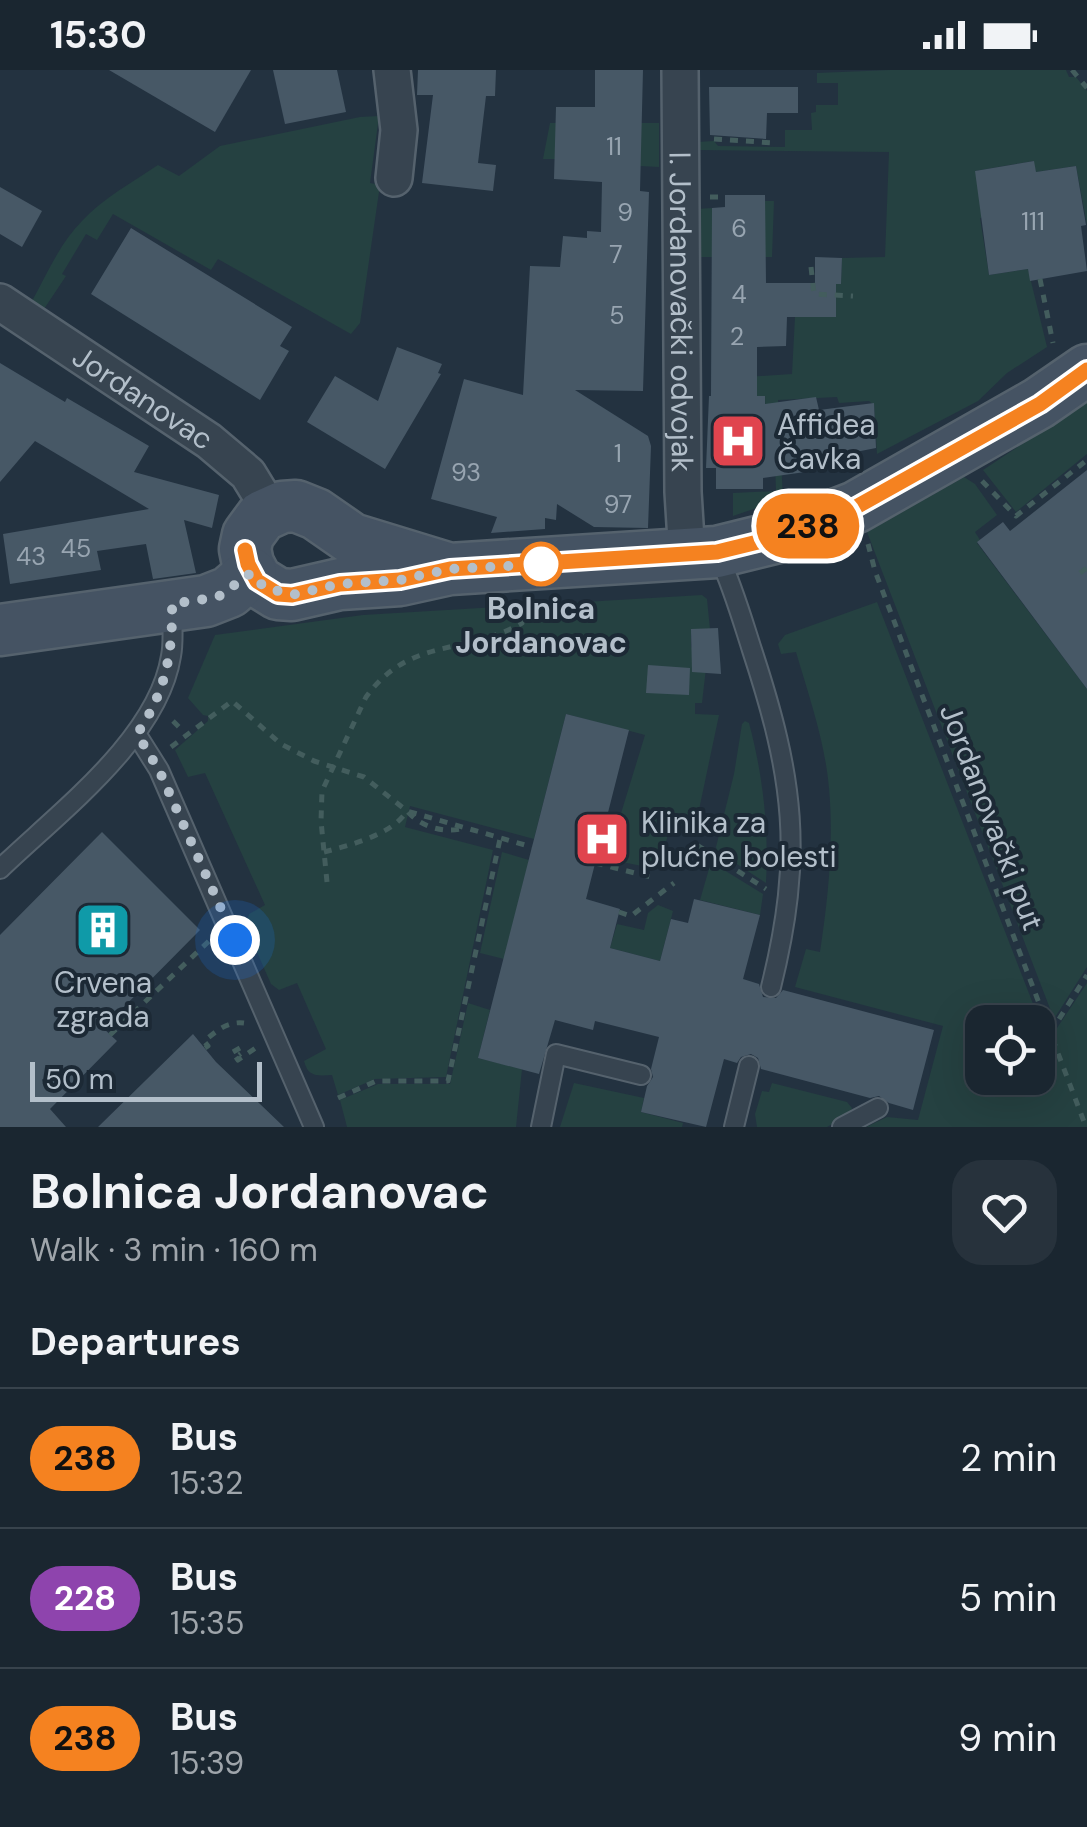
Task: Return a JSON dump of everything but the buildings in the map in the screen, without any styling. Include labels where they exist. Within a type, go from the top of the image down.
[{"type":"main road","points":[[450,569],[352,539],[296,506],[270,510],[254,524],[245,550],[251,573],[264,587],[292,595],[340,584],[400,580],[450,569],[702,554],[778,537],[856,507],[1040,404],[1071,358]]},
{"type":"main road","points":[[314,589],[328,574],[334,560],[335,546],[322,519]]},
{"type":"main road","points":[[0,630],[218,597],[251,573]]},
{"type":"street","points":[[392,70],[399,130],[394,178]]},
{"type":"street","name":"I. Jordanovački odvojak","points":[[680,70],[683,474],[702,554]]},
{"type":"street","name":"Jordanovac","points":[[0,302],[210,440],[248,474],[270,510]]},
{"type":"lane","points":[[702,554],[767,692],[786,773],[791,878],[771,987]]},
{"type":"lane","points":[[0,869],[137,734],[168,671],[172,604]]},
{"type":"lane","points":[[137,734],[167,787],[314,1127]]},
{"type":"lane","points":[[541,1127],[556,1054],[641,1076]]},
{"type":"lane","points":[[734,1127],[748,1066]]},
{"type":"lane","points":[[842,1127],[878,1108]]},
{"type":"path","points":[[1072,70],[1087,88]]},
{"type":"path","points":[[708,139],[775,143]]},
{"type":"path","points":[[811,266],[814,294],[854,296]]},
{"type":"path","points":[[1040,279],[1071,358]]},
{"type":"path","points":[[975,474],[1016,516],[1087,460]]},
{"type":"path","name":"Jordanovački put","points":[[867,541],[1039,1005]]},
{"type":"path","points":[[1080,573],[1087,568]]},
{"type":"path","points":[[327,882],[322,791],[353,720],[376,684],[405,659],[454,644],[497,637],[522,623],[525,610],[521,598]]},
{"type":"path","points":[[176,743],[232,701],[281,744],[373,782],[407,811],[532,847]]},
{"type":"path","points":[[176,724],[183,728]]},
{"type":"path","points":[[324,852],[387,828],[401,821],[407,811]]},
{"type":"path","points":[[338,1098],[376,1081],[448,1081],[500,839]]},
{"type":"path","points":[[697,845],[769,891]]},
{"type":"path","points":[[595,862],[651,877]]},
{"type":"path","points":[[620,912],[631,916],[674,883]]},
{"type":"path","points":[[110,1035],[210,940]]},
{"type":"path","points":[[1055,1024],[1087,975]]},
{"type":"path","points":[[205,1048],[208,1046],[204,1041],[222,1028],[234,1022],[247,1024]]},
{"type":"path","name":"Jordanovački put","points":[[1055,1046],[1086,1127]]},
{"type":"path","points":[[233,1052],[240,1048],[243,1052],[236,1057],[238,1060],[249,1051]]},
{"type":"green space","points":[[1066,70],[1087,91],[1087,225],[1076,166],[1036,172],[1033,161],[975,171],[1003,213],[980,218],[989,275],[1028,269],[1047,347],[1007,373],[978,401],[877,454],[874,405],[869,401],[839,403],[837,397],[778,400],[783,499],[733,516],[733,493],[776,491],[775,462],[766,442],[765,396],[747,396],[747,377],[792,374],[795,317],[836,317],[836,284],[841,283],[842,258],[885,257],[889,152],[697,150],[697,142],[785,147],[785,130],[812,130],[811,113],[816,112],[816,105],[838,105],[838,83],[817,83],[817,73]]},
{"type":"green space","points":[[379,116],[370,183],[380,185],[360,323],[351,334],[218,259],[211,270],[113,214],[97,240],[86,234],[62,274],[66,276],[44,309],[32,301],[60,249],[82,221],[158,165],[179,176],[220,146]]},
{"type":"green space","points":[[550,123],[659,123],[659,167],[640,166],[641,134],[587,159],[543,159]]},
{"type":"green space","points":[[765,201],[774,201],[772,257],[698,257],[697,209],[712,208],[713,244],[765,243]]},
{"type":"green space","points":[[1087,401],[1087,454],[1016,512],[983,470]]},
{"type":"green space","points":[[964,477],[975,484],[997,515],[975,532],[980,540],[977,543],[1087,689],[1087,967],[1055,1017],[1055,1005],[1049,1005],[867,532]]},
{"type":"green space","points":[[702,595],[707,599],[710,629],[691,634],[691,646],[706,668],[702,703],[695,703],[695,714],[719,715],[696,824],[671,826],[657,869],[607,859],[645,735],[566,714],[534,839],[410,806],[405,827],[493,850],[446,1077],[375,1079],[338,1095],[332,1075],[314,1074],[304,1061],[326,1049],[297,983],[279,990],[271,984],[245,925],[249,914],[265,905],[205,773],[188,777],[175,750],[208,721],[208,716],[188,698],[215,635],[363,615]]},
{"type":"green space","points":[[877,602],[1034,1005],[965,1005],[965,1095],[1055,1095],[1055,1029],[1087,983],[1087,1127],[866,1127],[887,1117],[918,1120],[943,1026],[795,987],[806,949],[820,952],[831,829],[827,771],[796,652],[781,654],[778,644],[785,635]]},
{"type":"green space","points":[[745,721],[749,723],[761,782],[766,822],[766,883],[716,847]]},
{"type":"green space","points":[[502,852],[529,860],[504,959],[480,953]]},
{"type":"green space","points":[[711,862],[763,894],[760,915],[700,900]]},
{"type":"green space","points":[[658,905],[673,911],[660,961],[610,948],[617,924],[644,930],[648,913]]},
{"type":"green space","points":[[468,1003],[490,1010],[478,1058],[522,1069],[516,1127],[347,1127],[340,1100],[378,1084],[450,1084]]},
{"type":"green space","points":[[574,1083],[644,1098],[641,1112],[683,1123],[682,1127],[560,1127]]},
{"type":"green space","points":[[772,1083],[847,1102],[852,1108],[850,1114],[827,1127],[757,1127],[755,1114],[762,1091],[769,1092]]},
{"type":"bus line","name":"238","points":[[245,550],[257,581],[278,594],[292,595],[340,584],[400,580],[450,569],[717,552],[778,537],[856,507],[1040,404],[1087,370]]},
{"type":"place","name":"Affidea Čavka","points":[[738,441]]},
{"type":"place","name":"Bolnica Jordanovac","points":[[541,564]]},
{"type":"place","name":"Klinika za plućne bolesti","points":[[602,839]]},
{"type":"place","name":"Crvena zgrada","points":[[103,930]]},
{"type":"route","points":[[235,940],[159,770],[137,734],[149,718],[168,671],[172,655],[172,604],[218,597],[251,573],[264,587],[292,595],[340,584],[400,580],[450,569],[548,564],[541,564]]}]
